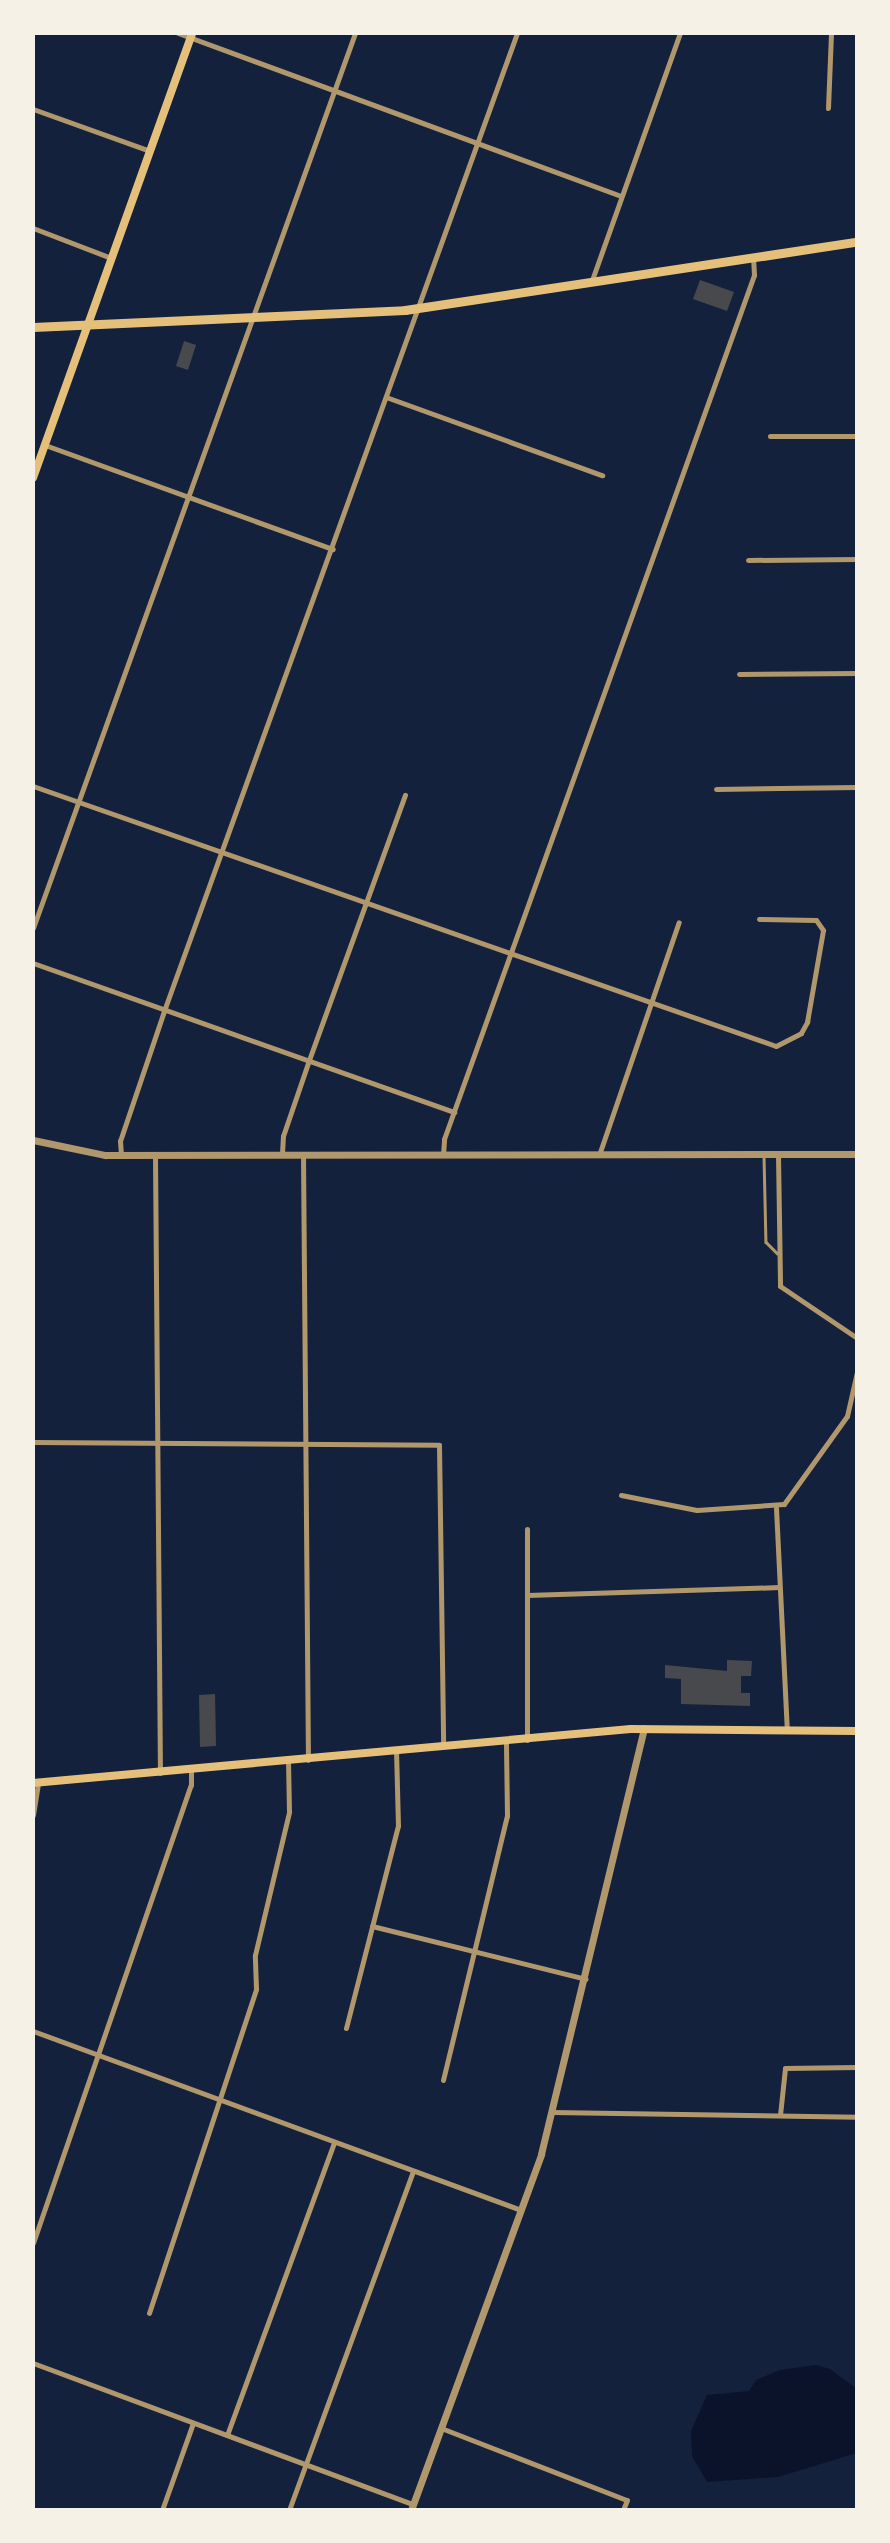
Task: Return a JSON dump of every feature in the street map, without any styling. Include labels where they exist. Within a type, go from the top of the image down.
[{"type":"main road","points":[[33,478],[191,35]]},
{"type":"main road","points":[[33,327],[251,319],[419,308],[857,242]]},
{"type":"main road","points":[[36,1783],[644,1728],[857,1731]]},
{"type":"street","points":[[178,33],[191,35],[334,92],[621,196]]},
{"type":"street","points":[[33,928],[355,33]]},
{"type":"street","points":[[121,1155],[120,1142],[220,852],[517,33]]},
{"type":"street","points":[[592,280],[680,33]]},
{"type":"street","points":[[828,108],[831,33]]},
{"type":"street","points":[[33,109],[150,151]]},
{"type":"street","points":[[33,228],[111,258]]},
{"type":"street","points":[[443,1155],[454,1112],[754,275],[753,256]]},
{"type":"street","points":[[386,397],[602,475]]},
{"type":"street","points":[[770,436],[857,436]]},
{"type":"street","points":[[45,445],[332,549]]},
{"type":"street","points":[[748,560],[857,559]]},
{"type":"street","points":[[739,674],[857,673]]},
{"type":"street","points":[[33,786],[762,1044],[789,1042],[802,1033],[811,1007],[821,923],[759,919]]},
{"type":"street","points":[[716,789],[857,787]]},
{"type":"street","points":[[282,1154],[283,1136],[404,795]]},
{"type":"street","points":[[599,1155],[679,922]]},
{"type":"street","points":[[33,963],[454,1112]]},
{"type":"street","points":[[33,1140],[82,1153],[121,1155],[857,1154]]},
{"type":"street","points":[[303,1154],[307,1760]]},
{"type":"street","points":[[155,1155],[160,1773]]},
{"type":"street","points":[[778,1155],[780,1286],[785,1293],[822,1312],[857,1338]]},
{"type":"street","points":[[621,1495],[697,1510],[776,1508],[784,1504],[847,1416],[857,1372]]},
{"type":"street","points":[[33,1441],[439,1446],[443,1748]]},
{"type":"street","points":[[776,1508],[787,1730]]},
{"type":"street","points":[[527,1529],[527,1740]]},
{"type":"street","points":[[527,1595],[779,1587]]},
{"type":"street","points":[[33,2364],[306,2464],[412,2507],[521,2210],[552,2112],[644,1728]]},
{"type":"street","points":[[443,2080],[510,1799],[506,1742]]},
{"type":"street","points":[[346,2028],[400,1811],[396,1752]]},
{"type":"street","points":[[149,2313],[256,1989],[255,1955],[289,1812],[288,1762]]},
{"type":"street","points":[[33,2243],[191,1784],[191,1771]]},
{"type":"street","points":[[33,1815],[36,1783]]},
{"type":"street","points":[[372,1926],[586,1979]]},
{"type":"street","points":[[33,2031],[219,2103],[521,2210]]},
{"type":"street","points":[[780,2115],[785,2068],[857,2067]]},
{"type":"street","points":[[552,2112],[857,2117]]},
{"type":"street","points":[[227,2435],[334,2143]]},
{"type":"street","points":[[289,2510],[413,2172]]},
{"type":"street","points":[[162,2510],[193,2423]]},
{"type":"street","points":[[441,2428],[626,2500],[623,2510]]},
{"type":"lane","points":[[764,1155],[766,1242],[780,1255]]},
{"type":"water","points":[[816,2365],[830,2369],[857,2389],[857,2453],[778,2477],[707,2482],[692,2456],[691,2431],[707,2395],[749,2391],[756,2380],[780,2370]]},
{"type":"building","points":[[700,280],[734,292],[727,311],[693,299]]},
{"type":"building","points":[[184,341],[196,345],[188,370],[176,366]]},
{"type":"building","points":[[727,1660],[752,1661],[751,1676],[741,1676],[741,1693],[750,1693],[750,1706],[681,1704],[681,1679],[665,1678],[665,1665],[727,1671]]},
{"type":"building","points":[[215,1694],[216,1746],[200,1747],[199,1695]]}]
